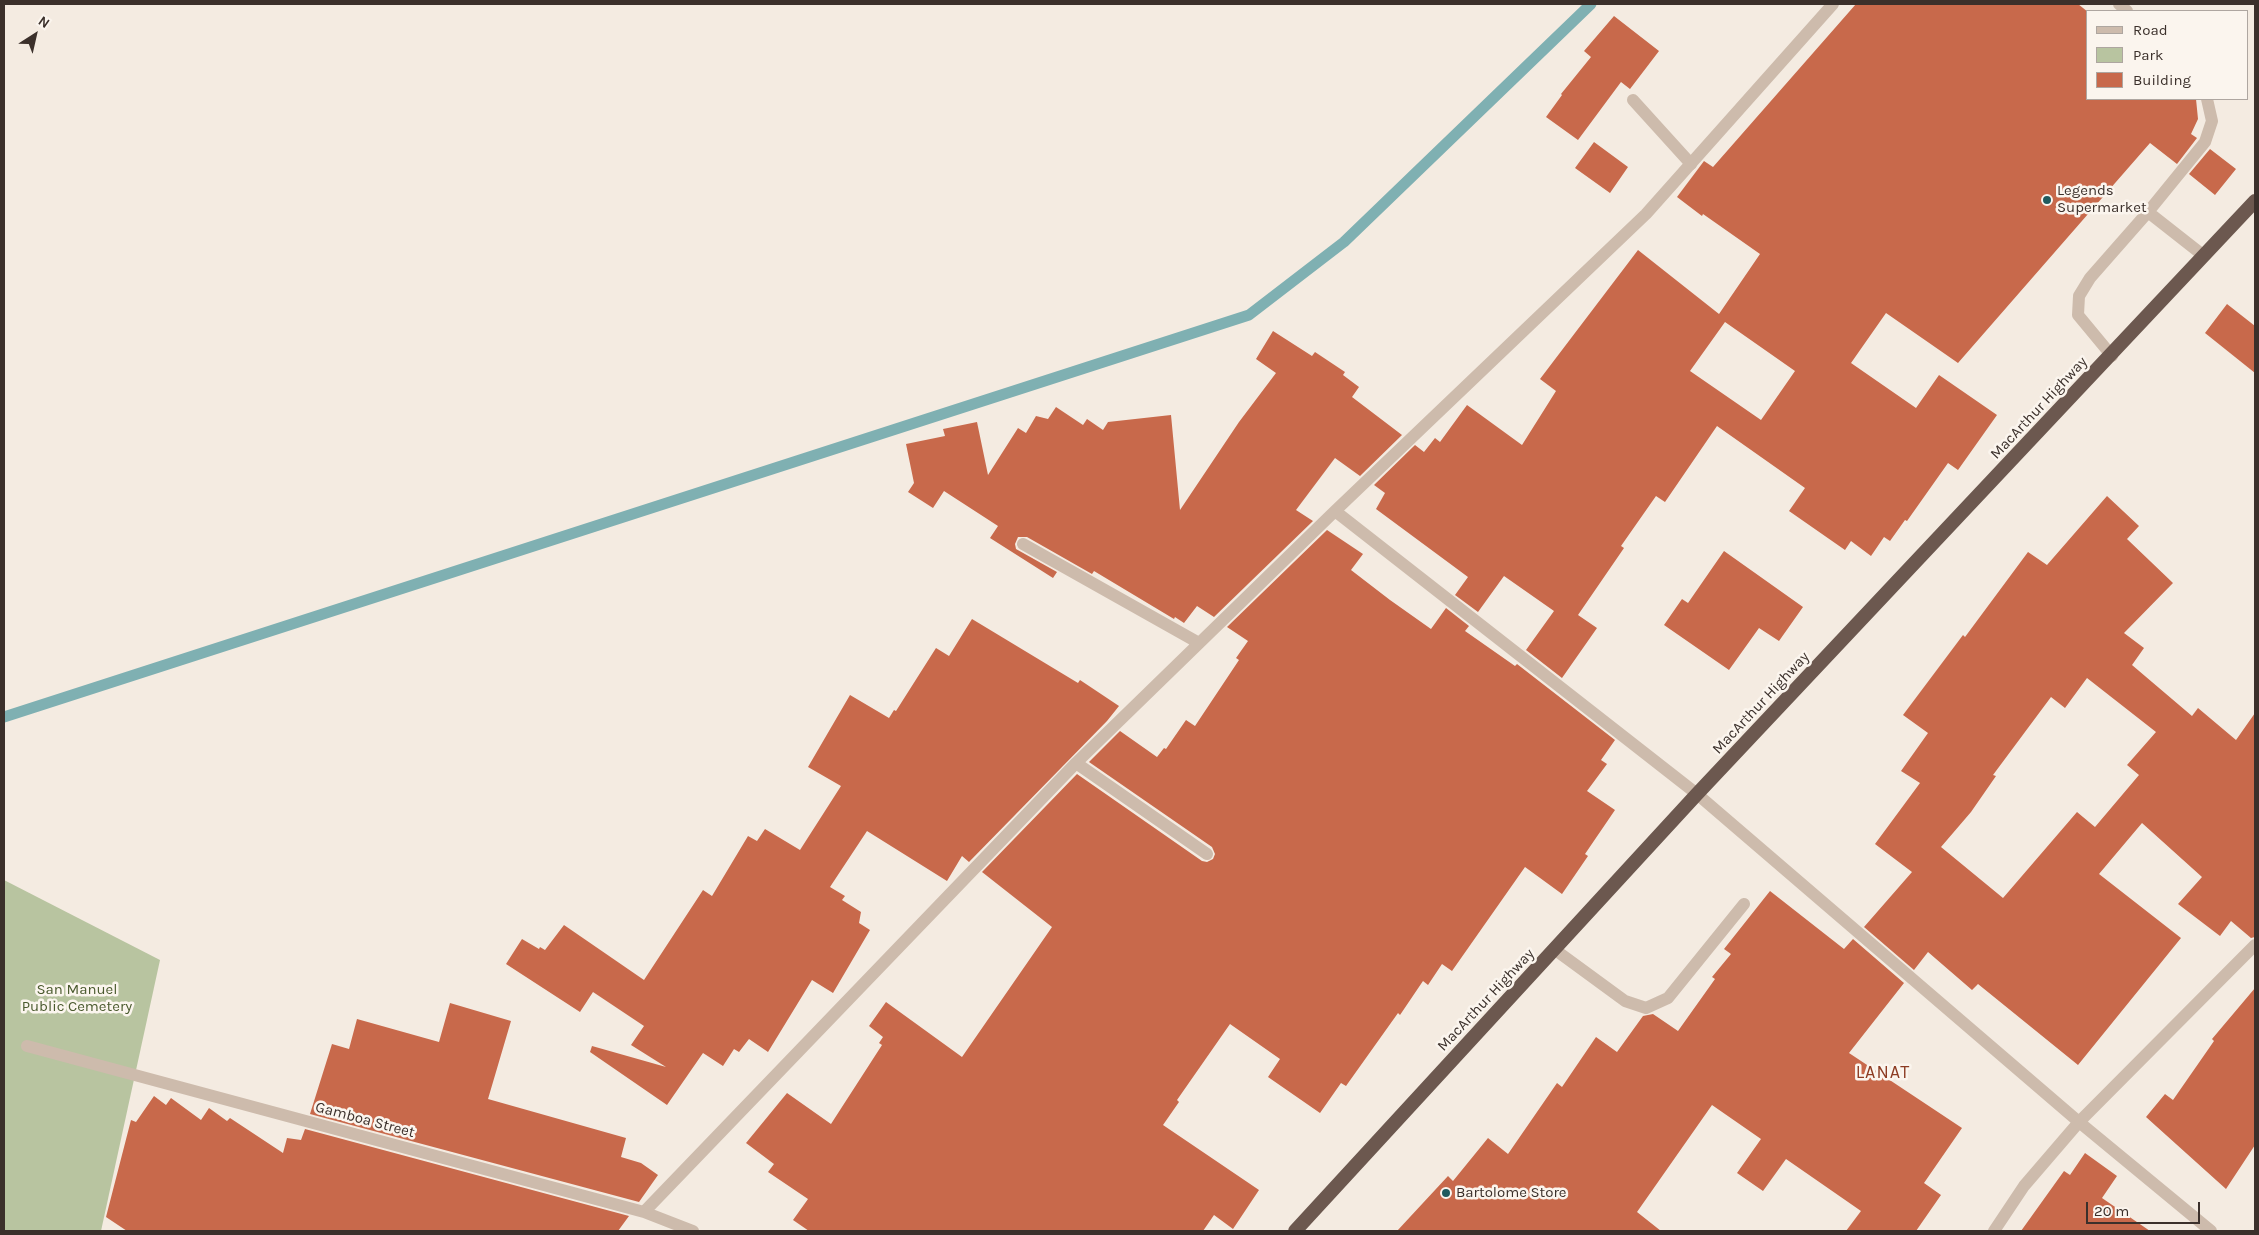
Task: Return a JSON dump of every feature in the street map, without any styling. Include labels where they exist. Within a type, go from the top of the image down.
[{"type":"highway","name":"MacArthur Highway","points":[[1295,1231],[1697,794],[2112,356],[2255,201]]},
{"type":"street","points":[[644,1212],[1076,764],[1335,511],[1646,214],[1833,4]]},
{"type":"street","points":[[1633,100],[1691,164]]},
{"type":"street","points":[[2112,356],[2078,314],[2079,296],[2090,278],[2148,212],[2205,142],[2212,121],[2206,100]]},
{"type":"street","points":[[2148,212],[2204,256]]},
{"type":"street","points":[[1335,511],[1697,794],[2079,1122],[2211,1231]]},
{"type":"street","points":[[1023,544],[1199,643]]},
{"type":"street","points":[[1076,764],[1207,854]]},
{"type":"street","points":[[1554,949],[1625,1001],[1646,1008],[1668,998],[1744,904]]},
{"type":"street","points":[[1994,1231],[2024,1186],[2079,1122],[2255,945]]},
{"type":"street","name":"Gamboa Street","points":[[26,1046],[644,1212],[693,1231]]},
{"type":"green space","name":"San Manuel Public Cemetery","points":[[4,880],[160,960],[101,1231],[4,1231]]},
{"type":"building","points":[[1856,4],[2078,4],[2086,10],[2086,100],[2196,100],[2198,119],[2191,134],[2197,138],[2177,164],[2150,143],[1958,363],[1886,313],[1851,363],[1916,408],[1939,375],[1997,415],[1958,470],[1948,463],[1907,521],[1905,520],[1890,541],[1884,537],[1871,556],[1851,541],[1845,550],[1789,511],[1805,488],[1717,426],[1665,502],[1656,496],[1621,546],[1624,548],[1578,615],[1597,628],[1562,678],[1526,650],[1554,611],[1504,576],[1478,612],[1455,595],[1468,577],[1376,509],[1385,493],[1374,485],[1415,445],[1424,452],[1435,438],[1440,442],[1467,405],[1522,445],[1556,391],[1540,379],[1638,250],[1719,314],[1760,254],[1703,214],[1702,216],[1677,197],[1704,161],[1713,167]],"holes":[[[1725,322],[1795,371],[1761,420],[1690,371]]]},
{"type":"building","points":[[1614,16],[1659,51],[1630,89],[1621,82],[1578,140],[1546,117],[1561,94],[1591,57],[1584,51]]},
{"type":"building","points":[[1594,142],[1628,167],[1610,193],[1575,168]]},
{"type":"building","points":[[2210,149],[2236,169],[2215,195],[2189,174]]},
{"type":"building","points":[[2227,304],[2255,326],[2255,373],[2205,333]]},
{"type":"building","points":[[1273,331],[1312,356],[1315,352],[1345,372],[1343,375],[1359,387],[1352,397],[1402,435],[1360,476],[1335,458],[1296,510],[1313,521],[1214,617],[1197,606],[1184,623],[1175,617],[1174,619],[1094,571],[1092,574],[1027,537],[1018,537],[1015,544],[1016,549],[1057,572],[1053,578],[990,538],[998,526],[944,491],[933,508],[908,492],[914,483],[906,444],[945,436],[943,429],[977,422],[988,475],[1018,428],[1026,433],[1036,416],[1048,419],[1056,407],[1083,425],[1087,419],[1103,430],[1108,422],[1171,415],[1180,510],[1239,422],[1276,373],[1256,359]]},
{"type":"building","points":[[2107,496],[2139,526],[2127,539],[2173,583],[2124,633],[2144,648],[2132,665],[2192,716],[2198,708],[2236,740],[2255,713],[2255,937],[2251,938],[2231,921],[2220,936],[2178,904],[2202,877],[2142,823],[2099,874],[2181,938],[2078,1065],[1978,984],[1972,990],[1928,952],[1914,970],[1864,927],[1912,872],[1875,844],[1920,783],[1901,771],[1928,733],[1903,715],[1963,635],[1965,637],[2028,552],[2047,565]],"holes":[[[2087,678],[2156,732],[2127,765],[2139,775],[2095,827],[2077,812],[2003,898],[1941,847],[1971,812],[1996,776],[1993,775],[2051,697],[2065,708]]]},
{"type":"building","points":[[1327,530],[1363,554],[1351,570],[1390,600],[1431,629],[1446,608],[1469,626],[1465,631],[1515,666],[1517,664],[1615,740],[1601,760],[1607,764],[1587,791],[1615,810],[1585,854],[1588,856],[1562,894],[1525,867],[1452,971],[1442,964],[1428,985],[1423,981],[1400,1015],[1398,1013],[1346,1086],[1341,1083],[1320,1113],[1268,1077],[1280,1059],[1230,1024],[1177,1100],[1179,1102],[1163,1125],[1259,1190],[1233,1229],[1214,1215],[1203,1231],[809,1231],[793,1220],[808,1199],[768,1172],[774,1164],[746,1143],[787,1093],[831,1124],[882,1045],[879,1043],[883,1037],[869,1026],[886,1002],[962,1057],[1052,927],[982,872],[1077,774],[1202,861],[1207,862],[1213,859],[1215,854],[1212,847],[1089,762],[1120,731],[1157,757],[1164,748],[1166,749],[1186,720],[1195,726],[1239,660],[1236,658],[1248,641],[1227,627]]},
{"type":"building","points":[[1724,551],[1803,607],[1779,641],[1759,628],[1729,670],[1664,625],[1682,599],[1688,603]]},
{"type":"building","points":[[972,619],[1078,683],[1080,680],[1119,706],[1107,721],[969,862],[962,856],[947,881],[867,831],[830,887],[845,896],[842,900],[861,912],[859,923],[870,930],[833,993],[812,980],[768,1052],[749,1039],[739,1052],[734,1049],[723,1066],[703,1053],[667,1105],[590,1052],[592,1046],[666,1067],[631,1045],[644,1026],[593,992],[580,1012],[506,964],[522,939],[539,949],[540,947],[545,950],[564,925],[644,980],[703,890],[712,896],[748,836],[757,841],[765,829],[800,850],[841,786],[808,767],[850,695],[889,718],[894,710],[896,711],[936,648],[949,656]]},
{"type":"building","points":[[1770,891],[1844,949],[1853,939],[1904,983],[1849,1053],[1962,1128],[1924,1183],[1941,1195],[1916,1231],[1846,1231],[1861,1211],[1786,1159],[1763,1191],[1737,1173],[1761,1139],[1712,1105],[1637,1212],[1661,1231],[1397,1231],[1448,1176],[1453,1181],[1488,1138],[1508,1154],[1557,1083],[1562,1087],[1596,1037],[1617,1052],[1643,1016],[1653,1014],[1678,1031],[1715,979],[1712,977],[1731,954],[1724,949]]},
{"type":"building","points":[[2255,988],[2255,1145],[2226,1189],[2146,1117],[2165,1094],[2173,1100],[2214,1041],[2212,1039]]},
{"type":"building","points":[[450,1003],[511,1021],[488,1099],[626,1138],[621,1157],[641,1163],[658,1175],[639,1202],[310,1114],[332,1044],[349,1049],[357,1019],[439,1042]]},
{"type":"building","points":[[154,1096],[166,1105],[171,1098],[201,1120],[209,1108],[227,1121],[230,1118],[283,1153],[287,1138],[301,1140],[305,1129],[629,1216],[618,1231],[127,1231],[106,1217],[131,1120],[136,1122]]},
{"type":"building","points":[[2085,1153],[2117,1176],[2102,1198],[2150,1231],[2021,1231],[2064,1171],[2070,1175]]},
{"type":"waterway","points":[[4,717],[1249,315],[1344,242],[1591,4]]},
{"type":"place","name":"Legends Supermarket","points":[[2047,200]]},
{"type":"place","name":"Bartolome Store","points":[[1446,1193]]},
{"type":"district","name":"LANAT","points":[[1883,1073]]}]
